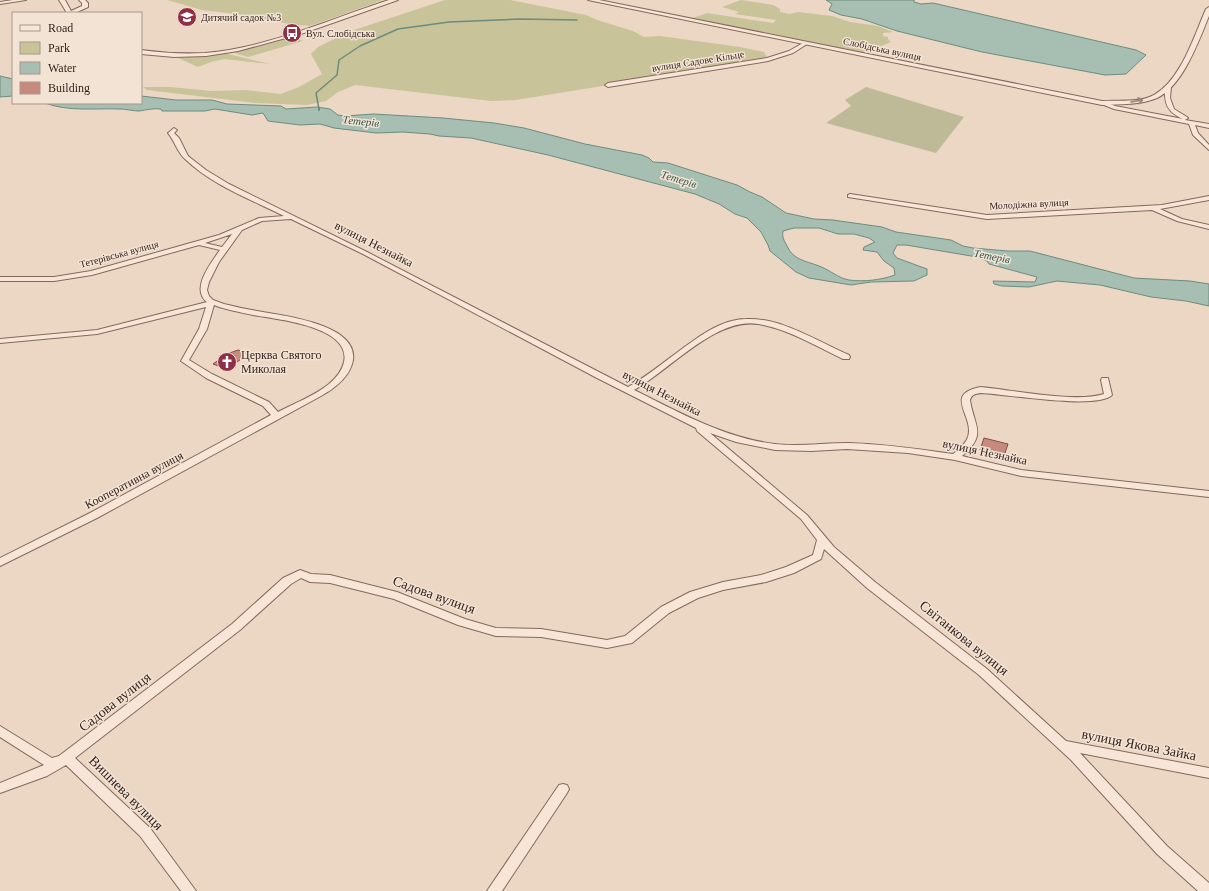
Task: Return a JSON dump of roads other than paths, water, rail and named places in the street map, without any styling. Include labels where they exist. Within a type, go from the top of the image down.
[{"type":"street","points":[[0,3],[24,0]]},
{"type":"street","points":[[62,0],[69,12]]},
{"type":"street","points":[[72,12],[85,7],[85,3],[82,0]]},
{"type":"street","points":[[142,52],[161,55],[181,55],[243,48],[290,36],[395,0]]},
{"type":"street","name":"Слобідська вулиця","points":[[591,0],[1102,103],[1136,102],[1156,96],[1168,87]]},
{"type":"street","points":[[1209,9],[1186,63],[1168,87],[1166,99],[1168,106],[1181,116],[1209,126]]},
{"type":"street","name":"вулиця Садове Кільце","points":[[608,85],[768,59],[791,52],[805,44]]},
{"type":"street","points":[[1002,84],[1069,93],[1098,95]]},
{"type":"street","points":[[1106,96],[1139,94],[1168,87]]},
{"type":"street","points":[[1102,103],[1114,107],[1209,126]]},
{"type":"street","points":[[1192,123],[1195,134],[1209,148]]},
{"type":"street","name":"вулиця Незнайка","points":[[174,130],[171,133],[176,138],[182,152],[204,171],[227,185],[478,311],[704,428],[739,440],[775,447],[866,447],[908,450],[955,457],[1021,473],[1209,494]]},
{"type":"street","name":"Молодіжна вулиця","points":[[850,196],[988,217],[1152,207],[1209,198]]},
{"type":"street","points":[[1152,207],[1182,222],[1209,227]]},
{"type":"street","name":"Тетерівська вулиця","points":[[0,279],[54,279],[92,273],[239,229],[261,219],[285,218],[296,220]]},
{"type":"street","points":[[239,229],[224,249],[206,278],[203,288],[205,297],[211,303],[203,330],[185,361],[209,376],[266,404],[277,416]]},
{"type":"street","points":[[192,244],[210,245],[224,249]]},
{"type":"street","name":"Кооперативна вулиця","points":[[0,341],[97,332],[211,303],[302,321],[319,327],[334,335],[344,343],[349,353],[349,363],[338,381],[322,391],[125,499],[0,562]]},
{"type":"street","points":[[628,390],[647,380],[704,338],[727,326],[746,321],[782,329],[846,357]]},
{"type":"street","points":[[955,457],[972,439],[973,429],[965,403],[967,395],[972,391],[986,390],[1054,397],[1097,399],[1108,395],[1105,380]]},
{"type":"street","name":"Світанкова вулиця","points":[[690,420],[804,517],[830,550],[871,585],[982,672],[1063,745],[1162,850],[1208,891]]},
{"type":"street","name":"Садова вулиця","points":[[67,758],[236,627],[287,581],[300,574],[310,578],[330,579],[397,596],[462,622],[496,632],[541,633],[607,644],[628,640],[665,610],[694,594],[723,586],[762,579],[790,570],[817,557],[822,540]]},
{"type":"street","points":[[0,731],[51,763],[67,758]]},
{"type":"street","name":"вулиця Якова Зайка","points":[[1063,745],[1209,773]]},
{"type":"street","points":[[0,788],[43,772],[67,758]]},
{"type":"street","name":"Вишнева вулиця","points":[[67,758],[103,790],[145,832],[189,891]]},
{"type":"street","points":[[494,891],[563,789]]},
{"type":"water","points":[[826,0],[914,0],[914,2],[921,4],[933,3],[1136,50],[1146,55],[1126,74],[1105,75],[982,52],[897,31],[862,19],[841,15],[829,10],[832,4]]},
{"type":"water","points":[[0,76],[12,79],[12,96],[0,97]]},
{"type":"water","name":"Тетерів","points":[[142,96],[176,100],[212,100],[227,104],[281,106],[286,109],[317,107],[330,109],[338,115],[345,116],[373,114],[443,118],[494,123],[524,128],[585,144],[642,155],[649,158],[653,162],[668,163],[737,185],[762,197],[786,213],[814,219],[833,220],[882,227],[896,232],[951,240],[963,246],[973,248],[1030,251],[1134,278],[1190,281],[1209,284],[1209,306],[1186,301],[1151,297],[1100,285],[1057,281],[1029,287],[1002,286],[994,284],[993,281],[1035,282],[1037,277],[989,264],[987,261],[977,257],[906,245],[897,245],[893,253],[897,258],[927,269],[927,275],[914,281],[871,282],[851,285],[809,278],[796,272],[770,251],[761,232],[747,218],[735,214],[719,204],[695,194],[548,155],[471,138],[403,132],[376,133],[334,128],[320,124],[300,125],[268,121],[263,113],[252,115],[215,109],[205,111],[162,111],[161,109],[155,109],[139,111],[120,109],[73,109],[48,104],[142,104]],"holes":[[[794,228],[819,228],[838,234],[854,234],[869,238],[875,242],[864,247],[863,250],[877,252],[884,261],[894,268],[895,275],[861,281],[841,278],[823,268],[796,257],[790,251],[784,240],[783,231]]]},
{"type":"waterway","points":[[319,109],[316,93],[337,75],[339,60],[360,46],[398,29],[449,22],[520,19],[577,20]]},
{"type":"place","name":"Дитячий садок №3","points":[[187,17]]},
{"type":"place","name":"Вул. Слобідська","points":[[292,33]]},
{"type":"place","name":"Церква Святого Миколая","points":[[227,362]]}]
